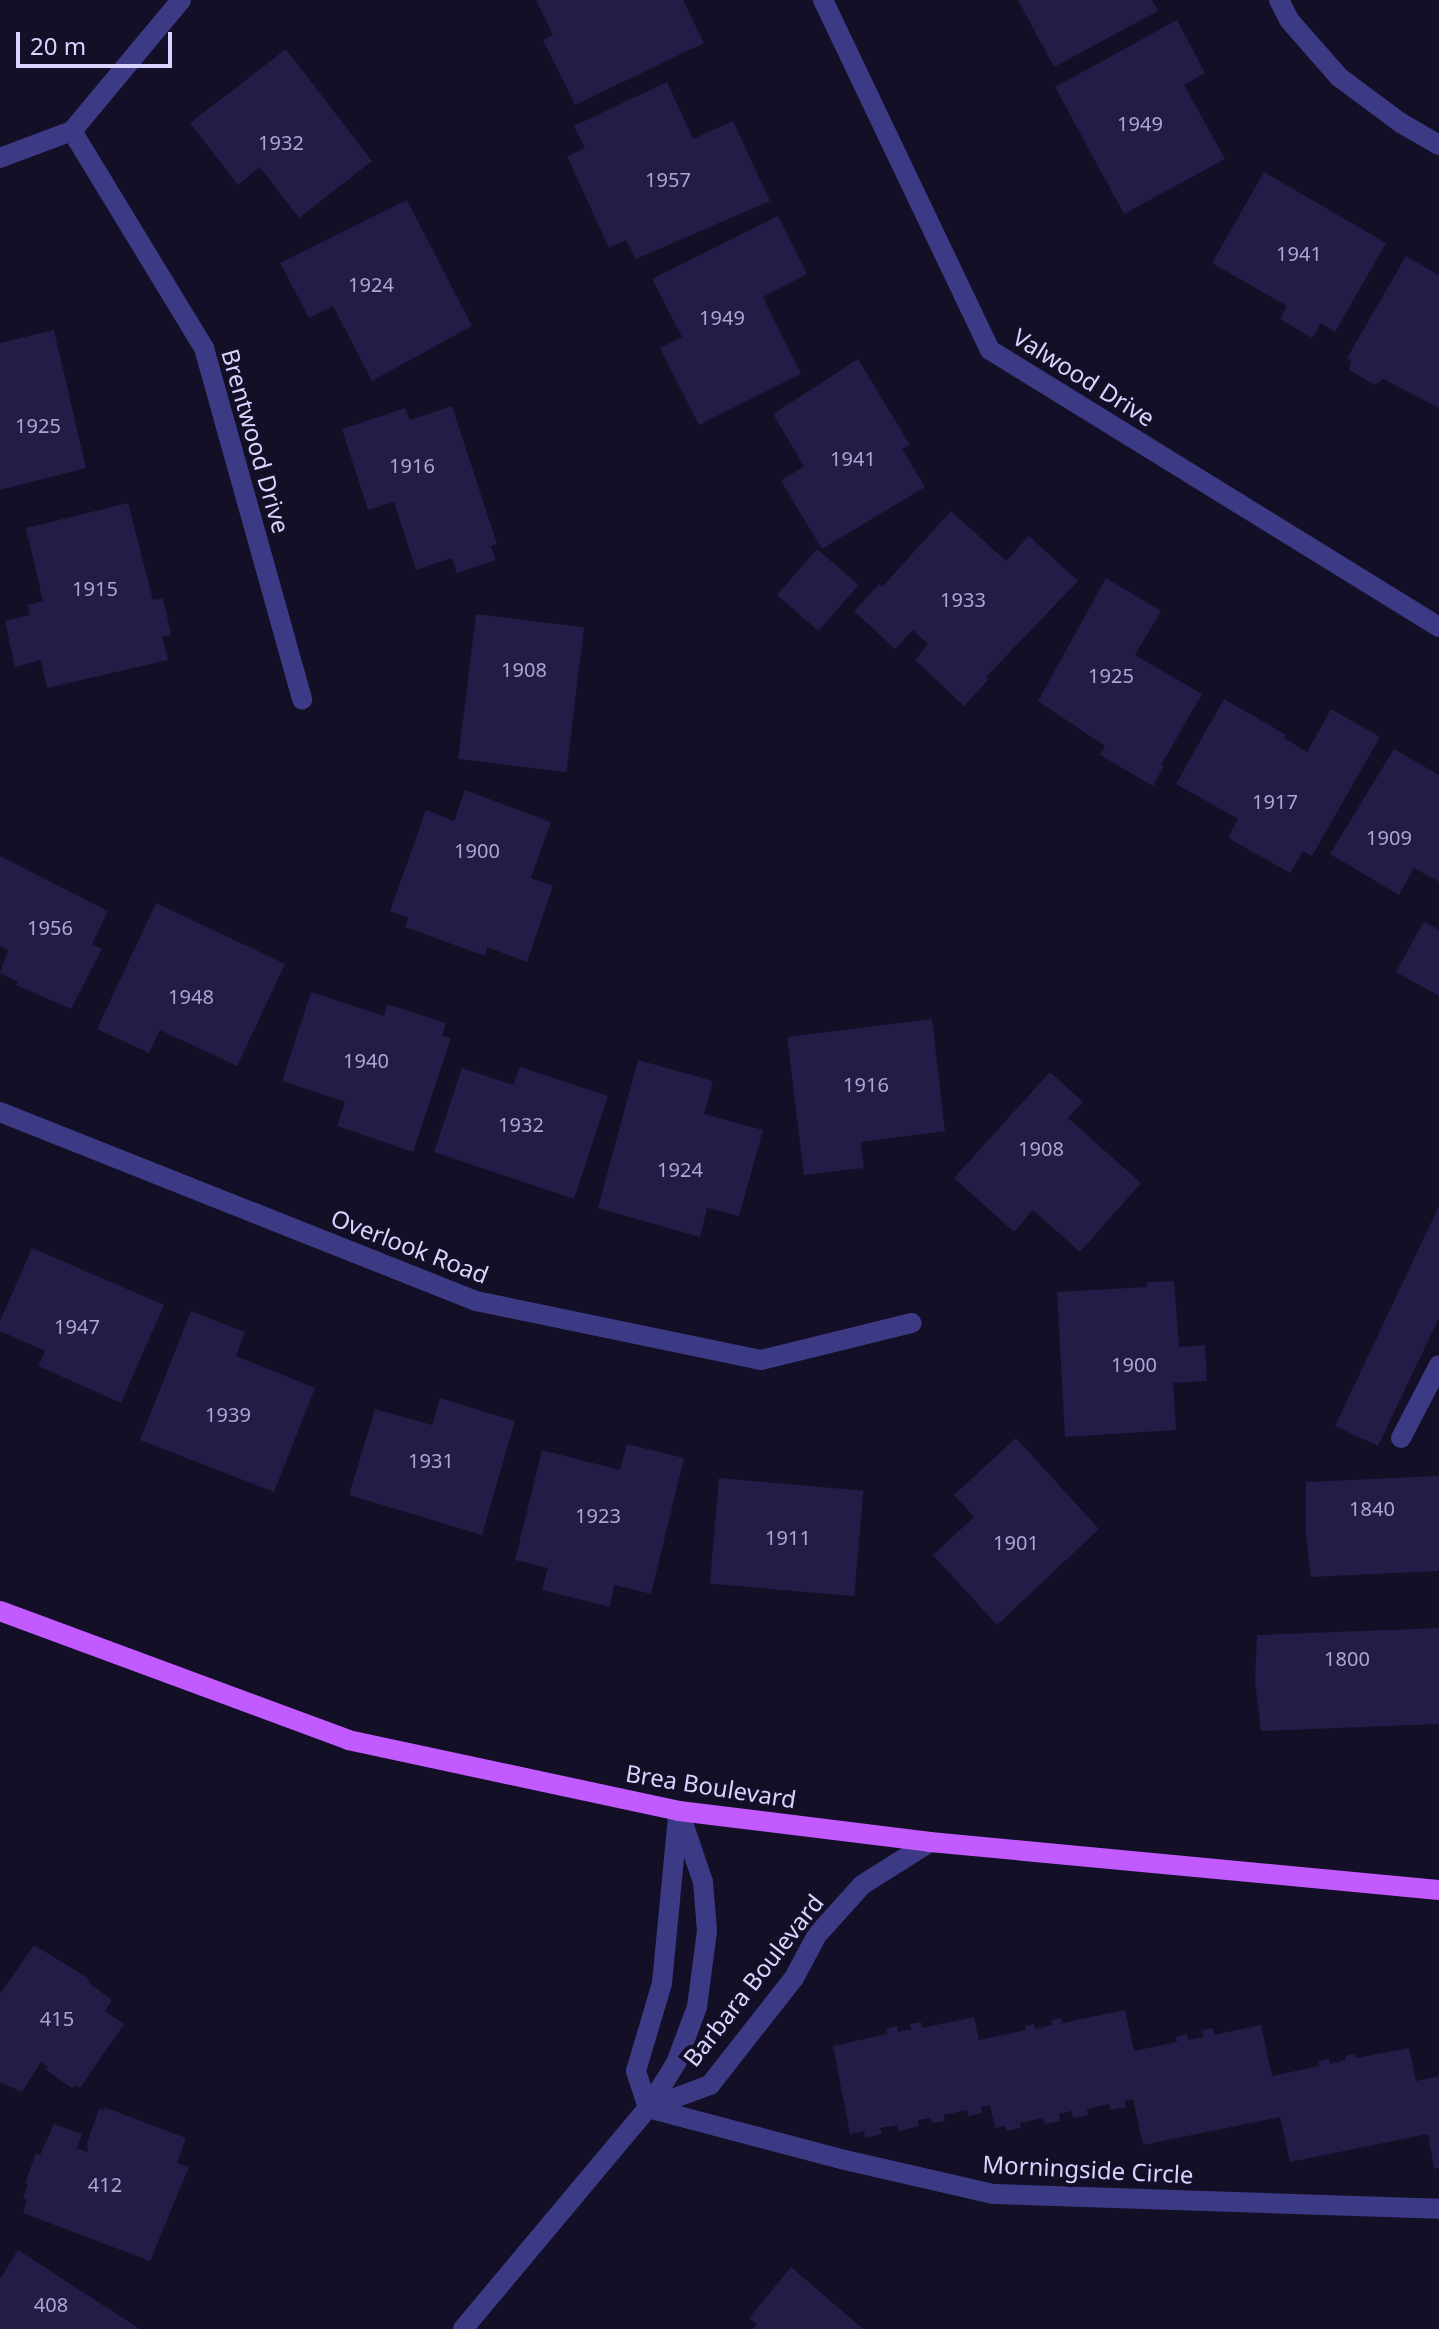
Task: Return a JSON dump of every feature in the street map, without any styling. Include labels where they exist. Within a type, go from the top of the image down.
[{"type":"main road","name":"Brea Boulevard","points":[[0,1611],[348,1740],[679,1811],[930,1842],[1439,1890]]},
{"type":"street","points":[[0,158],[72,131],[181,0]]},
{"type":"street","name":"Valwood Drive","points":[[823,0],[990,350],[1439,627]]},
{"type":"street","points":[[1279,0],[1289,20],[1339,77],[1401,123],[1439,145]]},
{"type":"street","name":"Brentwood Drive","points":[[72,131],[204,348],[302,700]]},
{"type":"street","name":"Overlook Road","points":[[0,1112],[476,1301],[761,1360],[912,1323]]},
{"type":"street","points":[[1401,1438],[1439,1365]]},
{"type":"street","name":"Barbara Boulevard","points":[[648,2108],[636,2071],[662,1983],[679,1811]]},
{"type":"street","name":"Barbara Boulevard","points":[[463,2329],[648,2108],[676,2063],[697,2007],[707,1931],[703,1882],[679,1811]]},
{"type":"street","name":"Barbara Boulevard","points":[[648,2108],[710,2085],[794,1978],[817,1935],[862,1885],[930,1842]]},
{"type":"street","name":"Morningside Circle","points":[[648,2108],[845,2160],[993,2194],[1439,2209]]},
{"type":"building","points":[[536,0],[683,0],[704,43],[575,105],[543,40],[553,35]]},
{"type":"building","points":[[1018,0],[1152,0],[1158,11],[1054,67]]},
{"type":"building","points":[[1177,20],[1205,73],[1184,85],[1225,159],[1124,214],[1055,87]]},
{"type":"building","points":[[286,49],[372,161],[299,218],[260,167],[238,185],[190,123]]},
{"type":"building","points":[[667,82],[693,139],[733,121],[770,201],[636,259],[626,240],[609,248],[567,156],[585,148],[574,126]]},
{"type":"building","points":[[1264,172],[1386,243],[1335,332],[1321,323],[1312,338],[1280,319],[1287,306],[1212,263]]},
{"type":"building","points":[[407,200],[472,326],[372,381],[333,306],[309,318],[280,263]]},
{"type":"building","points":[[778,216],[807,274],[763,297],[801,374],[699,425],[660,348],[682,337],[652,279]]},
{"type":"building","points":[[1406,256],[1439,275],[1439,408],[1383,379],[1375,385],[1349,370],[1351,361],[1347,358]]},
{"type":"building","points":[[54,330],[86,468],[0,490],[0,343]]},
{"type":"building","points":[[858,359],[910,445],[902,449],[925,487],[822,549],[781,481],[804,466],[773,414]]},
{"type":"building","points":[[452,406],[497,544],[491,546],[496,560],[457,573],[452,558],[416,570],[394,502],[368,510],[342,429],[405,408],[410,420]]},
{"type":"building","points":[[128,503],[153,600],[163,598],[171,635],[162,637],[168,660],[47,688],[41,660],[15,667],[5,621],[30,615],[27,605],[43,601],[26,528]]},
{"type":"building","points":[[951,511],[1006,561],[1029,536],[1078,581],[986,677],[988,680],[964,706],[915,660],[928,644],[913,630],[895,649],[854,611],[879,584],[882,587]]},
{"type":"building","points":[[817,549],[859,585],[818,631],[777,595]]},
{"type":"building","points":[[1106,578],[1161,611],[1135,655],[1202,694],[1161,765],[1164,766],[1153,786],[1100,755],[1105,746],[1038,701]]},
{"type":"building","points":[[476,614],[584,627],[566,772],[458,759]]},
{"type":"building","points":[[1224,699],[1286,735],[1284,738],[1307,752],[1331,709],[1380,737],[1312,856],[1303,851],[1290,873],[1228,838],[1238,819],[1176,784]]},
{"type":"building","points":[[1394,749],[1439,775],[1439,882],[1414,868],[1399,895],[1330,854]]},
{"type":"building","points":[[465,790],[551,822],[531,878],[553,886],[527,962],[487,947],[485,956],[405,927],[408,918],[390,911],[426,810],[454,821]]},
{"type":"building","points":[[0,856],[108,911],[92,944],[102,949],[71,1009],[16,985],[18,982],[0,973],[8,950],[0,946]]},
{"type":"building","points":[[156,903],[285,964],[237,1066],[160,1030],[149,1053],[97,1029]]},
{"type":"building","points":[[1424,921],[1439,930],[1439,996],[1396,972]]},
{"type":"building","points":[[311,992],[384,1016],[387,1004],[446,1023],[442,1036],[451,1038],[413,1152],[337,1126],[345,1102],[282,1081]]},
{"type":"building","points":[[932,1019],[945,1131],[861,1142],[864,1168],[804,1175],[787,1037]]},
{"type":"building","points":[[638,1060],[713,1081],[704,1114],[763,1130],[739,1216],[707,1208],[700,1237],[598,1208]]},
{"type":"building","points":[[520,1067],[608,1096],[574,1199],[434,1152],[462,1068],[513,1085]]},
{"type":"building","points":[[1050,1072],[1083,1102],[1068,1118],[1141,1183],[1080,1252],[1033,1210],[1014,1232],[954,1178]]},
{"type":"building","points":[[1439,1206],[1439,1318],[1378,1446],[1335,1426]]},
{"type":"building","points":[[32,1248],[164,1305],[121,1403],[38,1366],[45,1351],[0,1331],[0,1321]]},
{"type":"building","points":[[1174,1281],[1179,1347],[1205,1345],[1207,1381],[1173,1383],[1176,1430],[1065,1437],[1057,1292],[1147,1287],[1147,1282]]},
{"type":"building","points":[[191,1311],[245,1332],[236,1356],[315,1388],[274,1492],[140,1440]]},
{"type":"building","points":[[440,1398],[515,1421],[482,1535],[349,1495],[375,1409],[432,1425]]},
{"type":"building","points":[[1016,1438],[1099,1529],[997,1625],[933,1555],[974,1517],[954,1495]]},
{"type":"building","points":[[627,1444],[684,1458],[651,1594],[614,1585],[610,1607],[542,1590],[548,1568],[515,1560],[542,1450],[620,1470]]},
{"type":"building","points":[[1439,1476],[1439,1571],[1311,1577],[1306,1535],[1306,1482]]},
{"type":"building","points":[[719,1478],[863,1491],[854,1596],[710,1584]]},
{"type":"building","points":[[1439,1628],[1439,1724],[1261,1731],[1255,1681],[1257,1635]]},
{"type":"building","points":[[34,1945],[88,1978],[89,1983],[112,2000],[105,2011],[124,2024],[80,2088],[75,2085],[72,2088],[46,2070],[48,2067],[41,2062],[22,2092],[0,2082],[0,1994]]},
{"type":"building","points":[[1125,2010],[1134,2051],[1177,2042],[1176,2037],[1187,2034],[1188,2040],[1204,2037],[1202,2030],[1213,2028],[1214,2035],[1261,2025],[1272,2076],[1319,2066],[1318,2061],[1329,2059],[1330,2064],[1346,2060],[1345,2056],[1355,2054],[1356,2058],[1409,2048],[1416,2081],[1439,2076],[1439,2168],[1434,2169],[1428,2134],[1290,2162],[1280,2117],[1143,2145],[1133,2099],[1125,2101],[1126,2107],[1110,2110],[1109,2104],[1087,2109],[1088,2115],[1073,2118],[1072,2111],[1059,2114],[1060,2121],[1045,2124],[1043,2118],[1020,2123],[1021,2128],[1006,2131],[1005,2126],[995,2128],[990,2105],[981,2107],[983,2113],[968,2116],[967,2110],[944,2115],[945,2121],[932,2123],[930,2118],[918,2120],[919,2126],[898,2131],[897,2125],[880,2128],[882,2134],[865,2138],[864,2131],[850,2134],[833,2046],[887,2034],[886,2029],[897,2026],[898,2032],[911,2029],[910,2024],[921,2022],[922,2028],[974,2017],[979,2040],[1026,2030],[1025,2026],[1034,2024],[1035,2029],[1052,2025],[1051,2020],[1061,2018],[1062,2023]]},
{"type":"building","points":[[104,2107],[186,2138],[177,2163],[189,2167],[150,2261],[23,2213],[27,2200],[23,2198],[28,2184],[25,2183],[36,2153],[40,2155],[54,2124],[82,2134],[77,2148],[88,2152],[87,2143],[99,2109],[103,2111]]},
{"type":"building","points":[[18,2250],[140,2329],[0,2329],[0,2279]]},
{"type":"building","points":[[791,2267],[863,2329],[753,2329],[757,2324],[749,2318]]}]
